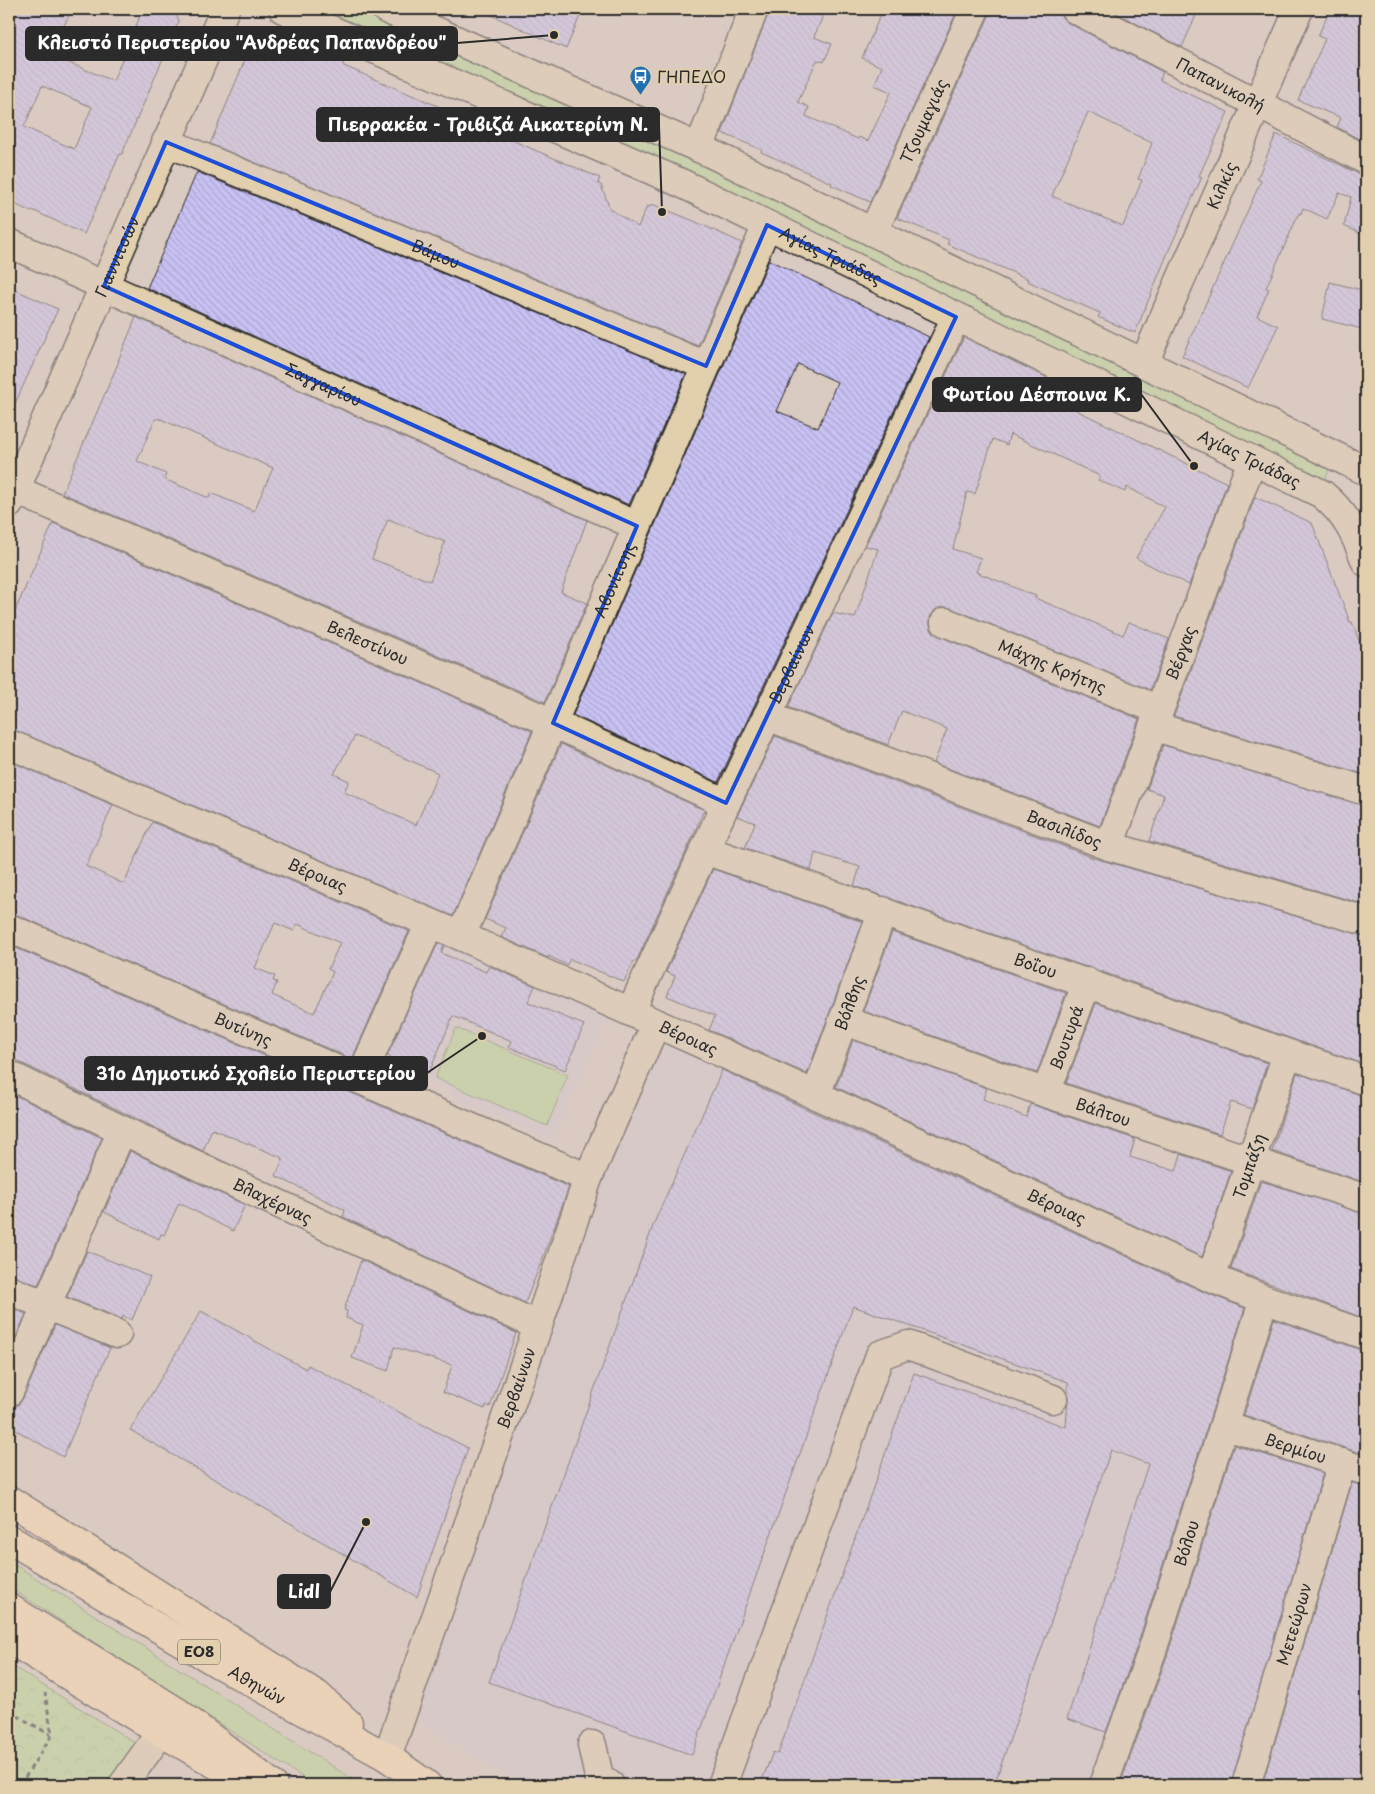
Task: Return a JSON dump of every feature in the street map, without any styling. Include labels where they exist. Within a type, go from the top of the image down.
[{"type":"main road","name":"Αθηνών","points":[[9,1500],[317,1696],[387,1757]]},
{"type":"main road","name":"Αθηνών","points":[[9,1539],[217,1663],[387,1757],[427,1785]]},
{"type":"main road","points":[[9,1608],[180,1712],[274,1785]]},
{"type":"main road","points":[[9,1640],[252,1785]]},
{"type":"street","name":"Γιαννιτσών","points":[[11,494],[225,9]]},
{"type":"street","name":"Αγίας Τριάδας","points":[[283,9],[681,183],[1322,494],[1336,506],[1363,539]]},
{"type":"street","points":[[386,9],[699,148],[1366,471]]},
{"type":"street","points":[[699,148],[754,9]]},
{"type":"street","name":"Τζουμαγιάς","points":[[873,232],[975,9]]},
{"type":"street","name":"Παπανικολή","points":[[1075,9],[1366,160]]},
{"type":"street","name":"Κιλκίς","points":[[1144,363],[1299,9]]},
{"type":"street","name":"Βάμου","points":[[166,142],[706,366]]},
{"type":"street","name":"Αβονίτσης","points":[[461,936],[767,225]]},
{"type":"street","name":"Σαγγαρίου","points":[[9,243],[637,526]]},
{"type":"street","name":"Βερβαίνων","points":[[630,1012],[726,803],[956,317]]},
{"type":"street","name":"Βέργας","points":[[1109,846],[1252,460]]},
{"type":"street","name":"Βελεστίνου","points":[[11,494],[553,723],[726,803]]},
{"type":"street","name":"Μάχης Κρήτης","points":[[945,622],[1156,718],[1366,791]]},
{"type":"street","name":"Βασιλίδος","points":[[767,716],[1109,846],[1366,921]]},
{"type":"street","name":"Βέροιας","points":[[9,744],[461,936],[816,1095],[1211,1278],[1264,1300],[1366,1336]]},
{"type":"street","name":"Βοΐου","points":[[705,850],[1366,1081]]},
{"type":"street","name":"Βόλβης","points":[[816,1095],[883,911]]},
{"type":"street","points":[[360,1079],[430,923]]},
{"type":"street","name":"Βυτίνης","points":[[9,928],[588,1178]]},
{"type":"street","name":"Βουτυρά","points":[[1046,1093],[1087,982]]},
{"type":"street","name":"Βάλτου","points":[[844,1020],[1046,1093],[1366,1199]]},
{"type":"street","name":"Βερβαίνων","points":[[387,1757],[588,1178],[656,1023]]},
{"type":"street","name":"Τομπάζη","points":[[1211,1278],[1287,1054]]},
{"type":"street","name":"Βλαχέρνας","points":[[9,1074],[122,1130],[538,1326]]},
{"type":"street","points":[[9,1392],[122,1130]]},
{"type":"street","points":[[9,1290],[117,1334]]},
{"type":"street","name":"Βόλου","points":[[1103,1785],[1152,1651],[1264,1300]]},
{"type":"street","points":[[722,1785],[880,1355],[908,1345],[1053,1399]]},
{"type":"street","name":"Βερμίου","points":[[1224,1425],[1354,1467]]},
{"type":"street","name":"Μετεώρων","points":[[1246,1785],[1354,1467]]},
{"type":"street","points":[[122,1785],[161,1732]]},
{"type":"street","points":[[592,1745],[599,1777],[610,1785]]},
{"type":"path","points":[[20,1785],[52,1735],[40,1658]]},
{"type":"path","points":[[9,1713],[52,1735]]},
{"type":"highlighted area","points":[[166,142],[706,366],[767,225],[956,317],[726,803],[553,723],[637,526],[104,286]]},
{"type":"shaded area","points":[[414,932],[609,1017],[552,1140],[462,1102],[452,1096],[454,1091],[426,1079],[428,1073],[360,1045]]},
{"type":"shaded area","points":[[665,1035],[1253,1306],[1095,1785],[524,1785],[423,1725],[414,1704],[603,1177]]},
{"type":"green space","points":[[322,9],[360,9],[691,154],[1330,467],[1325,480],[685,170]]},
{"type":"green space","points":[[456,1028],[568,1075],[547,1126],[435,1078]]},
{"type":"green space","points":[[9,1561],[362,1785],[314,1785],[9,1587]]},
{"type":"green space","points":[[9,1664],[140,1746],[112,1785],[9,1785]]},
{"type":"building","points":[[9,9],[72,9],[50,55],[113,81],[143,9],[174,9],[179,21],[122,154],[120,154],[84,234],[9,201]],"holes":[[[42,86],[92,107],[74,149],[24,127]]]},
{"type":"building","points":[[478,9],[583,9],[566,49]]},
{"type":"building","points":[[770,9],[826,9],[814,37],[832,44],[824,62],[817,60],[798,102],[809,107],[806,116],[858,139],[859,137],[868,141],[891,92],[874,85],[882,67],[862,58],[883,9],[958,9],[870,202],[722,133]]},
{"type":"building","points":[[990,9],[1060,9],[1062,17],[1068,23],[1163,72],[1160,80],[1228,112],[1199,176],[1202,177],[1169,250],[1135,333],[1098,317],[1100,313],[947,244],[949,240],[897,218],[989,16]],"holes":[[[1088,112],[1152,143],[1138,179],[1142,180],[1123,226],[1052,196]]]},
{"type":"building","points":[[1108,9],[1199,9],[1182,47]]},
{"type":"building","points":[[1330,9],[1366,9],[1366,56],[1359,73],[1366,76],[1366,143],[1337,127],[1341,118],[1298,100],[1325,39],[1318,36]]},
{"type":"building","points":[[280,36],[342,61],[344,66],[501,133],[500,135],[600,178],[598,183],[601,185],[610,209],[638,227],[647,206],[650,207],[652,204],[742,243],[698,346],[210,144],[252,43]]},
{"type":"building","points":[[1276,134],[1366,176],[1366,236],[1344,226],[1351,197],[1339,193],[1327,219],[1303,208],[1301,214],[1299,213],[1266,288],[1269,289],[1257,316],[1278,326],[1248,388],[1182,356],[1261,181],[1257,179]]},
{"type":"building","points":[[197,172],[686,374],[629,505],[147,288]]},
{"type":"building","points":[[769,260],[929,337],[718,782],[573,715]],"holes":[[[798,364],[837,382],[818,428],[777,411]]]},
{"type":"building","points":[[1330,282],[1366,291],[1366,330],[1322,319]]},
{"type":"building","points":[[9,287],[58,309],[9,417]]},
{"type":"building","points":[[136,317],[587,520],[561,592],[587,603],[545,702],[62,493]],"holes":[[[158,418],[273,468],[254,511],[211,493],[209,498],[164,479],[166,474],[137,461],[155,419],[157,420]],[[388,519],[445,542],[430,581],[372,559]]]},
{"type":"building","points":[[964,337],[1052,380],[1045,395],[1227,483],[1189,585],[1136,558],[1165,507],[1127,487],[1125,492],[1098,480],[1100,476],[1010,434],[1007,445],[993,439],[975,494],[967,492],[953,549],[981,558],[976,572],[1036,596],[1035,598],[1123,635],[1129,622],[1169,639],[1150,690],[951,608],[943,607],[936,609],[930,617],[932,631],[939,636],[1139,719],[1100,826],[934,763],[947,729],[902,711],[888,745],[788,707],[833,613],[855,618],[878,549],[865,546]]},
{"type":"building","points":[[1255,497],[1312,523],[1350,622],[1352,622],[1366,659],[1366,775],[1174,716]]},
{"type":"building","points":[[53,523],[532,731],[453,916],[9,729],[9,625]],"holes":[[[355,736],[438,773],[416,825],[344,792],[349,781],[334,774]]]},
{"type":"building","points":[[775,736],[1094,858],[1366,936],[1366,1065],[1092,967],[1086,967],[854,886],[860,867],[815,853],[811,870],[745,848],[755,823],[737,816]]},
{"type":"building","points":[[561,744],[704,810],[636,962],[634,961],[624,982],[570,959],[567,965],[501,937],[506,928],[485,919]]},
{"type":"building","points":[[1163,745],[1366,806],[1366,905],[1149,841],[1164,795],[1147,789]]},
{"type":"building","points":[[9,761],[113,805],[86,866],[124,884],[152,822],[409,931],[352,1059],[9,913],[9,854],[17,834],[13,832],[15,828],[9,825]],"holes":[[[275,923],[294,931],[297,924],[340,943],[328,969],[333,972],[314,1013],[272,995],[277,982],[273,981],[275,976],[255,968]]]},
{"type":"building","points":[[713,869],[863,922],[807,1074],[709,1030],[715,1016],[667,996],[675,976],[666,972]]},
{"type":"building","points":[[892,932],[1066,993],[1037,1073],[863,1011]]},
{"type":"building","points":[[438,943],[444,946],[441,953],[486,972],[489,966],[535,986],[528,1002],[584,1025],[565,1070],[509,1047],[512,1041],[453,1016],[429,1073],[387,1056]]},
{"type":"building","points":[[9,945],[569,1187],[525,1303],[343,1217],[345,1210],[276,1176],[283,1158],[212,1129],[203,1151],[9,1057]]},
{"type":"building","points":[[1096,1003],[1267,1063],[1252,1109],[1231,1102],[1220,1134],[1066,1083]]},
{"type":"building","points":[[853,1040],[987,1088],[983,1099],[1026,1117],[1030,1104],[1135,1139],[1130,1157],[1176,1171],[1181,1154],[1231,1171],[1202,1257],[836,1087]]},
{"type":"building","points":[[722,1070],[1204,1292],[1245,1308],[1137,1646],[1106,1732],[1067,1719],[1148,1464],[1111,1450],[994,1785],[760,1785],[773,1752],[778,1754],[914,1373],[1066,1427],[1068,1382],[853,1306],[692,1755],[489,1682],[654,1223]]},
{"type":"building","points":[[1297,1073],[1366,1096],[1366,1183],[1272,1151]]},
{"type":"building","points":[[9,1092],[102,1138],[38,1285],[9,1275]]},
{"type":"building","points":[[130,1151],[245,1205],[233,1231],[179,1203],[164,1235],[161,1234],[159,1239],[104,1212]]},
{"type":"building","points":[[1261,1181],[1366,1214],[1366,1319],[1231,1269]]},
{"type":"building","points":[[87,1251],[150,1277],[132,1320],[123,1316],[122,1319],[67,1297]]},
{"type":"building","points":[[361,1260],[516,1333],[490,1407],[486,1405],[485,1409],[443,1392],[452,1365],[394,1347],[388,1371],[352,1358],[363,1325],[346,1318],[347,1311],[344,1310]]},
{"type":"building","points":[[9,1307],[26,1314],[9,1353]]},
{"type":"building","points":[[201,1311],[306,1369],[308,1365],[468,1448],[417,1597],[130,1430]]},
{"type":"building","points":[[1274,1319],[1361,1350],[1366,1350],[1366,1455],[1244,1415]]},
{"type":"building","points":[[55,1325],[110,1348],[63,1457],[9,1426],[9,1407],[18,1405],[23,1398]]},
{"type":"building","points":[[1234,1445],[1323,1473],[1231,1785],[1120,1785],[1167,1656]]},
{"type":"building","points":[[1352,1483],[1366,1486],[1366,1785],[1262,1785]]},
{"type":"place","name":"Κλειστό Περιστερίου \"Ανδρέας Παπανδρέου\"","points":[[554,35]]},
{"type":"place","name":"ΓΗΠΕΔΟ","points":[[641,96]]},
{"type":"place","name":"Πιερρακέα - Τριβιζά Αικατερίνη Ν.","points":[[662,212]]},
{"type":"place","name":"Φωτίου Δέσποινα Κ.","points":[[1194,466]]},
{"type":"place","name":"31ο Δημοτικό Σχολείο Περιστερίου","points":[[482,1036]]},
{"type":"place","name":"Lidl","points":[[366,1522]]}]
